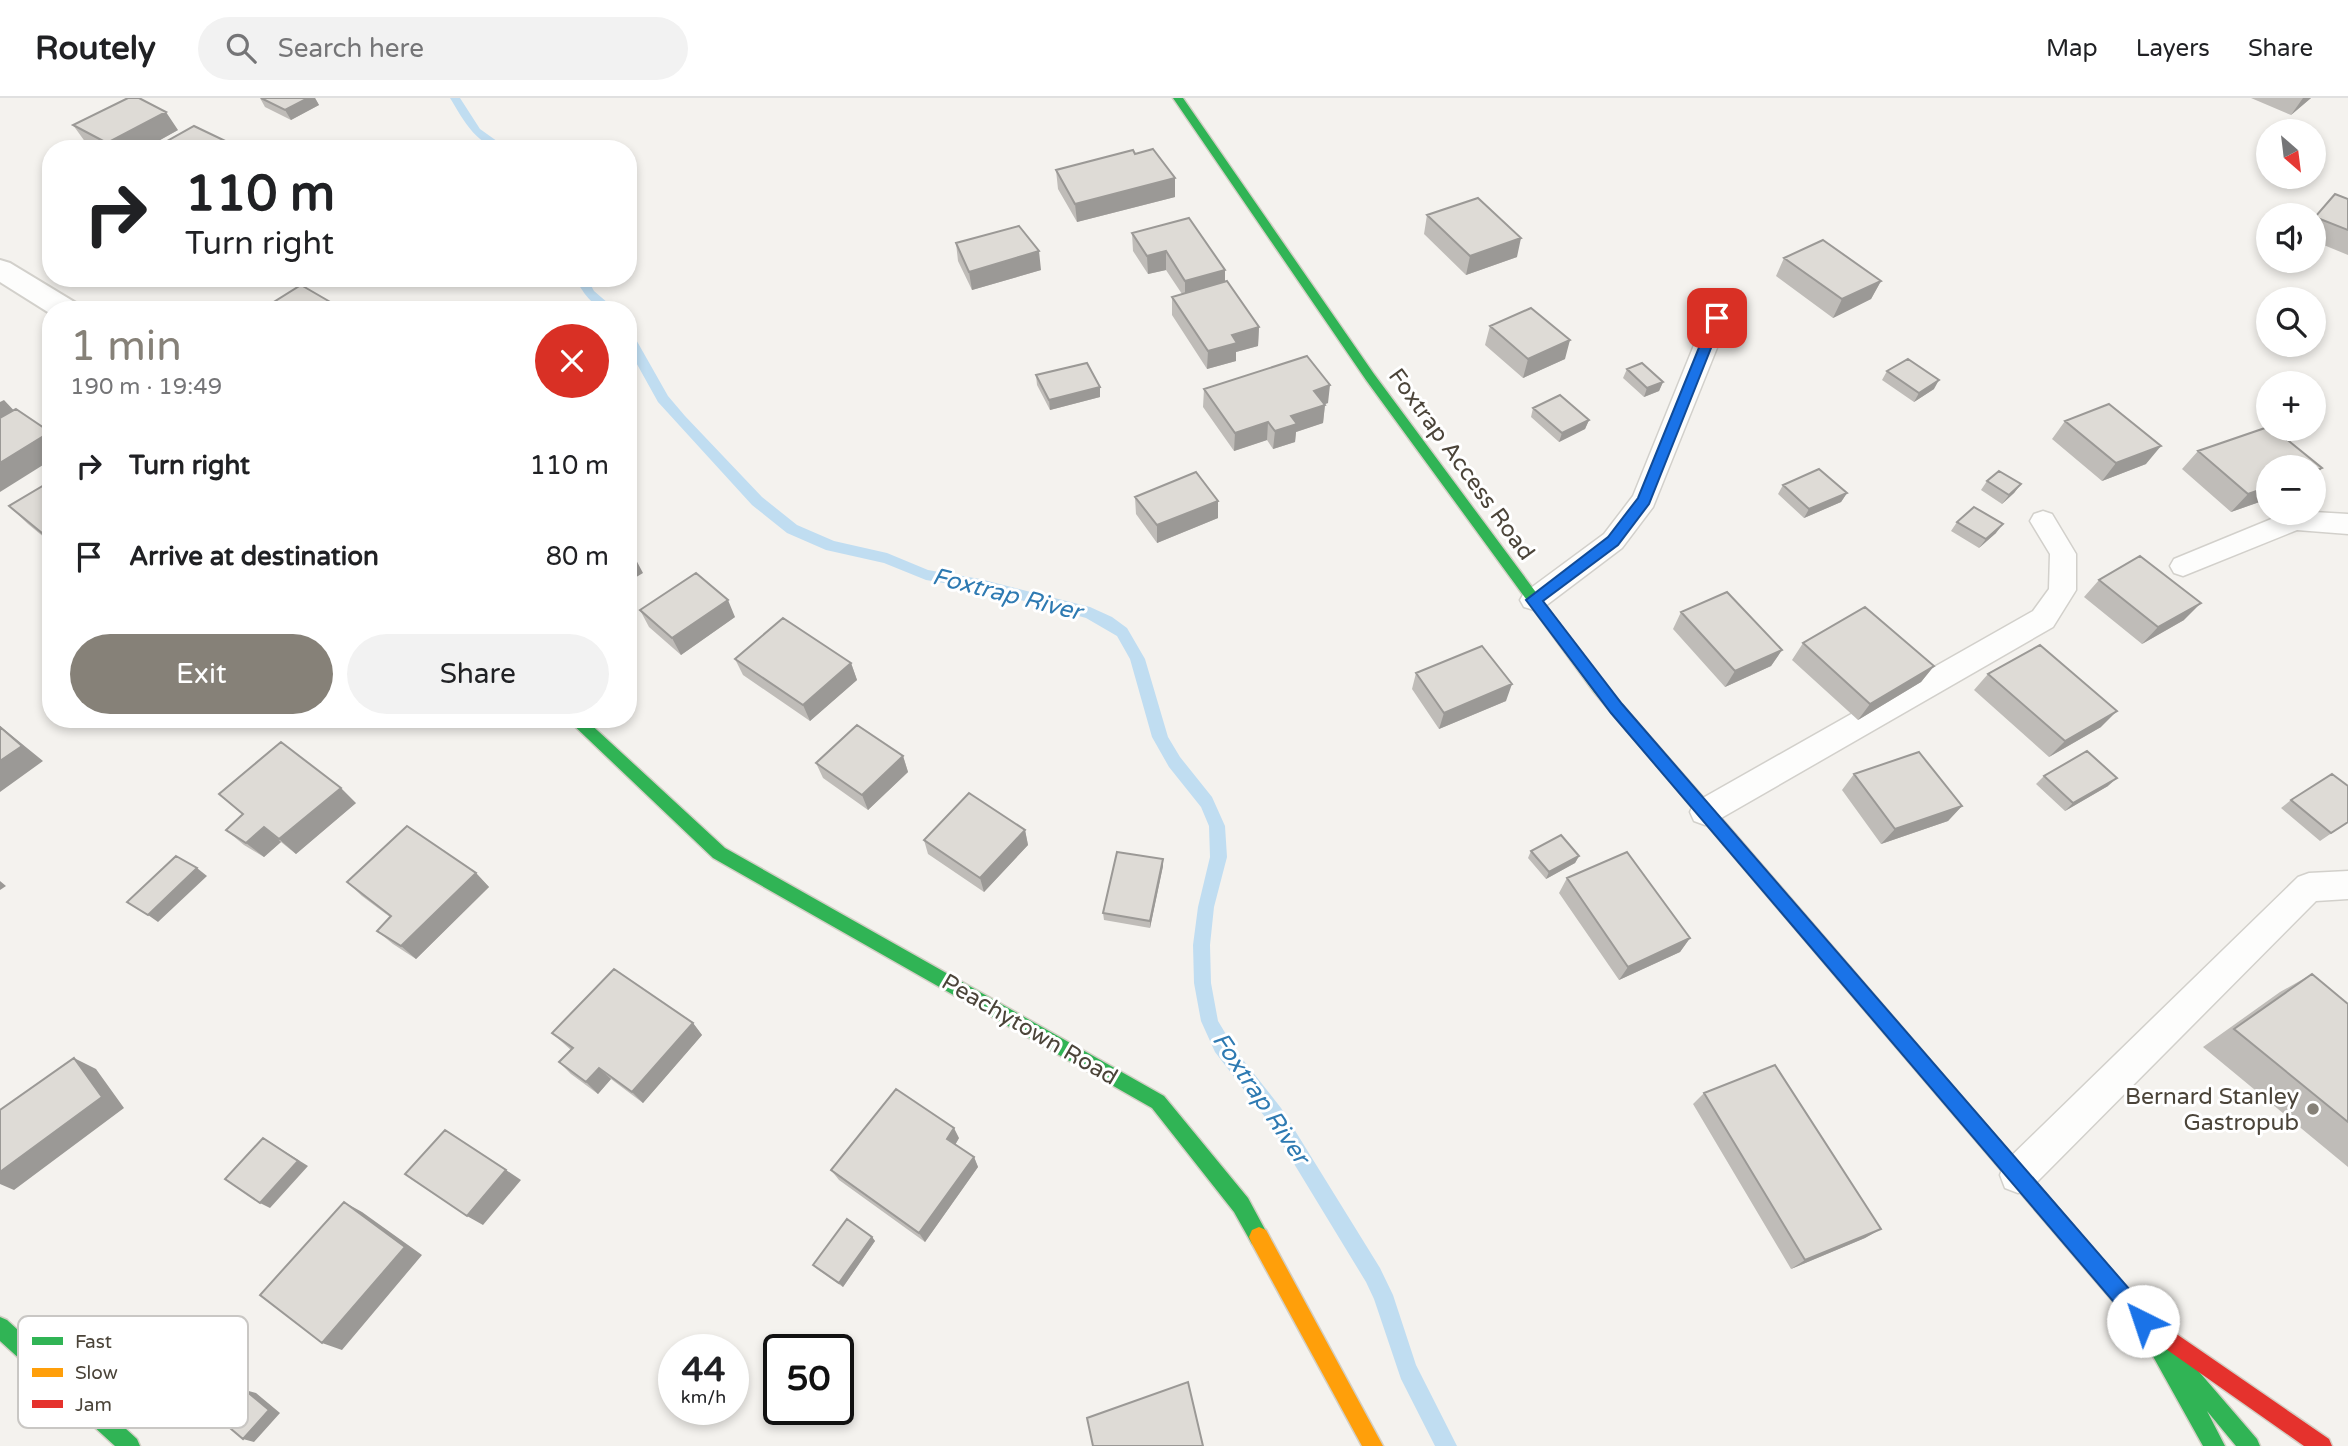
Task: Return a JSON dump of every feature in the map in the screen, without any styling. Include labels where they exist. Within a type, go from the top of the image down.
[{"type":"main road","name":"Foxtrap Access Road","points":[[1178,98],[1370,377],[1599,688],[2250,1446]]},
{"type":"main road","name":"Peachytown Road","points":[[585,728],[719,853],[1158,1102],[1241,1205],[1373,1446]]},
{"type":"main road","points":[[2143,1321],[2215,1446]]},
{"type":"main road","points":[[2143,1321],[2322,1446]]},
{"type":"main road","points":[[0,1327],[18,1343]]},
{"type":"main road","points":[[110,1428],[130,1446]]},
{"type":"street","points":[[0,269],[51,301]]},
{"type":"lane","points":[[1534,600],[1613,541],[1644,500],[1717,318]]},
{"type":"lane","points":[[2183,566],[2295,520],[2348,524]]},
{"type":"lane","points":[[1704,812],[2043,619],[2062,590],[2063,554],[2043,521]]},
{"type":"lane","points":[[2018,1175],[2309,887],[2348,885]]},
{"type":"building","points":[[128,98],[139,98],[166,112],[113,140],[101,140],[73,125]]},
{"type":"building","points":[[261,98],[308,98],[285,110]]},
{"type":"building","points":[[194,126],[223,140],[169,140]]},
{"type":"building","points":[[1153,149],[1175,178],[1075,204],[1056,170],[1133,150],[1135,154]]},
{"type":"building","points":[[2335,194],[2348,199],[2348,230],[2326,221],[2326,204]]},
{"type":"building","points":[[1478,198],[1521,238],[1470,256],[1427,215]]},
{"type":"building","points":[[1189,218],[1225,270],[1185,281],[1166,251],[1147,256],[1132,233]]},
{"type":"building","points":[[1019,226],[1039,251],[969,272],[956,243]]},
{"type":"building","points":[[1823,240],[1881,281],[1842,299],[1784,258]]},
{"type":"building","points":[[1227,281],[1259,327],[1232,335],[1237,343],[1208,351],[1172,297]]},
{"type":"building","points":[[298,287],[304,287],[329,301],[275,301]]},
{"type":"building","points":[[1531,308],[1570,340],[1528,359],[1490,326]]},
{"type":"building","points":[[1307,356],[1330,385],[1314,391],[1325,405],[1291,416],[1297,424],[1275,431],[1268,422],[1235,433],[1204,389]]},
{"type":"building","points":[[1908,359],[1939,380],[1919,393],[1887,371]]},
{"type":"building","points":[[1087,363],[1100,387],[1049,400],[1036,375]]},
{"type":"building","points":[[1642,363],[1663,382],[1647,388],[1627,369]]},
{"type":"building","points":[[1560,395],[1589,420],[1562,433],[1533,408]]},
{"type":"building","points":[[2109,404],[2161,446],[2116,463],[2065,421]]},
{"type":"building","points":[[16,409],[42,427],[42,437],[0,463],[0,418]]},
{"type":"building","points":[[2256,431],[2256,441],[2289,441],[2306,455],[2256,455],[2256,491],[2248,494],[2198,451]]},
{"type":"building","points":[[1819,469],[1847,493],[1809,509],[1783,485]]},
{"type":"building","points":[[1999,471],[2021,484],[2009,495],[1987,481]]},
{"type":"building","points":[[1196,472],[1218,501],[1157,525],[1135,497]]},
{"type":"building","points":[[42,486],[42,533],[9,506]]},
{"type":"building","points":[[1974,507],[2003,524],[1986,539],[1957,522]]},
{"type":"building","points":[[2140,556],[2201,603],[2158,627],[2099,580]]},
{"type":"building","points":[[696,573],[728,600],[672,638],[640,610]]},
{"type":"building","points":[[1727,592],[1782,650],[1735,671],[1681,612]]},
{"type":"building","points":[[1865,607],[1934,666],[1870,704],[1803,643]]},
{"type":"building","points":[[783,618],[851,663],[803,705],[735,659]]},
{"type":"building","points":[[2040,645],[2117,711],[2065,741],[1988,674]]},
{"type":"building","points":[[1482,646],[1512,684],[1444,713],[1416,673]]},
{"type":"building","points":[[857,725],[903,756],[862,795],[816,763]]},
{"type":"building","points":[[0,727],[22,746],[0,761]]},
{"type":"building","points":[[281,742],[341,788],[279,839],[264,827],[246,843],[226,830],[243,814],[219,794]]},
{"type":"building","points":[[2087,751],[2117,778],[2073,803],[2044,776]]},
{"type":"building","points":[[1919,752],[1962,806],[1895,829],[1854,774]]},
{"type":"building","points":[[2332,774],[2348,786],[2348,822],[2331,833],[2291,800]]},
{"type":"building","points":[[969,793],[1025,830],[980,878],[924,840]]},
{"type":"building","points":[[407,826],[476,873],[401,946],[377,931],[391,916],[347,882]]},
{"type":"building","points":[[1561,835],[1579,856],[1549,872],[1531,851]]},
{"type":"building","points":[[1117,852],[1163,859],[1150,921],[1103,913]]},
{"type":"building","points":[[1627,852],[1690,938],[1628,967],[1567,878]]},
{"type":"building","points":[[176,856],[197,868],[148,915],[127,902]]},
{"type":"building","points":[[614,969],[693,1023],[632,1092],[599,1068],[586,1082],[559,1062],[573,1048],[552,1033]]},
{"type":"building","points":[[2312,974],[2348,1004],[2348,1122],[2234,1029]]},
{"type":"building","points":[[74,1058],[102,1097],[0,1172],[0,1110]]},
{"type":"building","points":[[1775,1065],[1881,1229],[1805,1260],[1704,1093]]},
{"type":"building","points":[[896,1089],[954,1128],[947,1139],[974,1157],[919,1233],[831,1170]]},
{"type":"building","points":[[445,1130],[506,1170],[467,1216],[405,1174]]},
{"type":"building","points":[[263,1138],[298,1161],[260,1203],[225,1179]]},
{"type":"building","points":[[344,1202],[405,1247],[322,1343],[260,1295]]},
{"type":"building","points":[[847,1219],[872,1237],[839,1283],[813,1265]]},
{"type":"building","points":[[1188,1382],[1203,1446],[1093,1446],[1087,1418]]},
{"type":"building","points":[[248,1392],[269,1410],[243,1439],[230,1428],[248,1428]]},
{"type":"waterway","name":"Foxtrap River","points":[[455,98],[476,131],[490,140]]},
{"type":"waterway","name":"Foxtrap River","points":[[586,287],[599,301]]},
{"type":"waterway","name":"Foxtrap River","points":[[637,352],[663,399],[680,419],[757,501],[792,529],[831,546],[887,558],[926,575],[980,584],[1090,613],[1111,623],[1122,632],[1131,645],[1143,675],[1160,737],[1167,751],[1207,802],[1217,826],[1218,857],[1206,907],[1202,945],[1203,983],[1209,1021],[1222,1046],[1275,1114],[1373,1275],[1383,1295],[1409,1372],[1447,1446]]},
{"type":"traffic: fast","points":[[1178,98],[1370,377],[1599,688],[1730,840]]},
{"type":"traffic: fast","points":[[585,728],[719,853],[1158,1102],[1241,1205],[1259,1237]]},
{"type":"traffic: fast","points":[[1844,973],[2250,1446]]},
{"type":"traffic: fast","points":[[0,1327],[18,1343]]},
{"type":"traffic: fast","points":[[2149,1331],[2215,1446]]},
{"type":"traffic: fast","points":[[110,1428],[130,1446]]},
{"type":"traffic: slow","points":[[1259,1237],[1373,1446]]},
{"type":"traffic: jam","points":[[1730,840],[1844,973]]},
{"type":"traffic: jam","points":[[2143,1321],[2322,1446]]},
{"type":"place","name":"Bernard Stanley Gastropub","points":[[2313,1109]]},
{"type":"route","points":[[1717,318],[1644,500],[1613,541],[1534,600],[1616,709],[2143,1321]]}]
